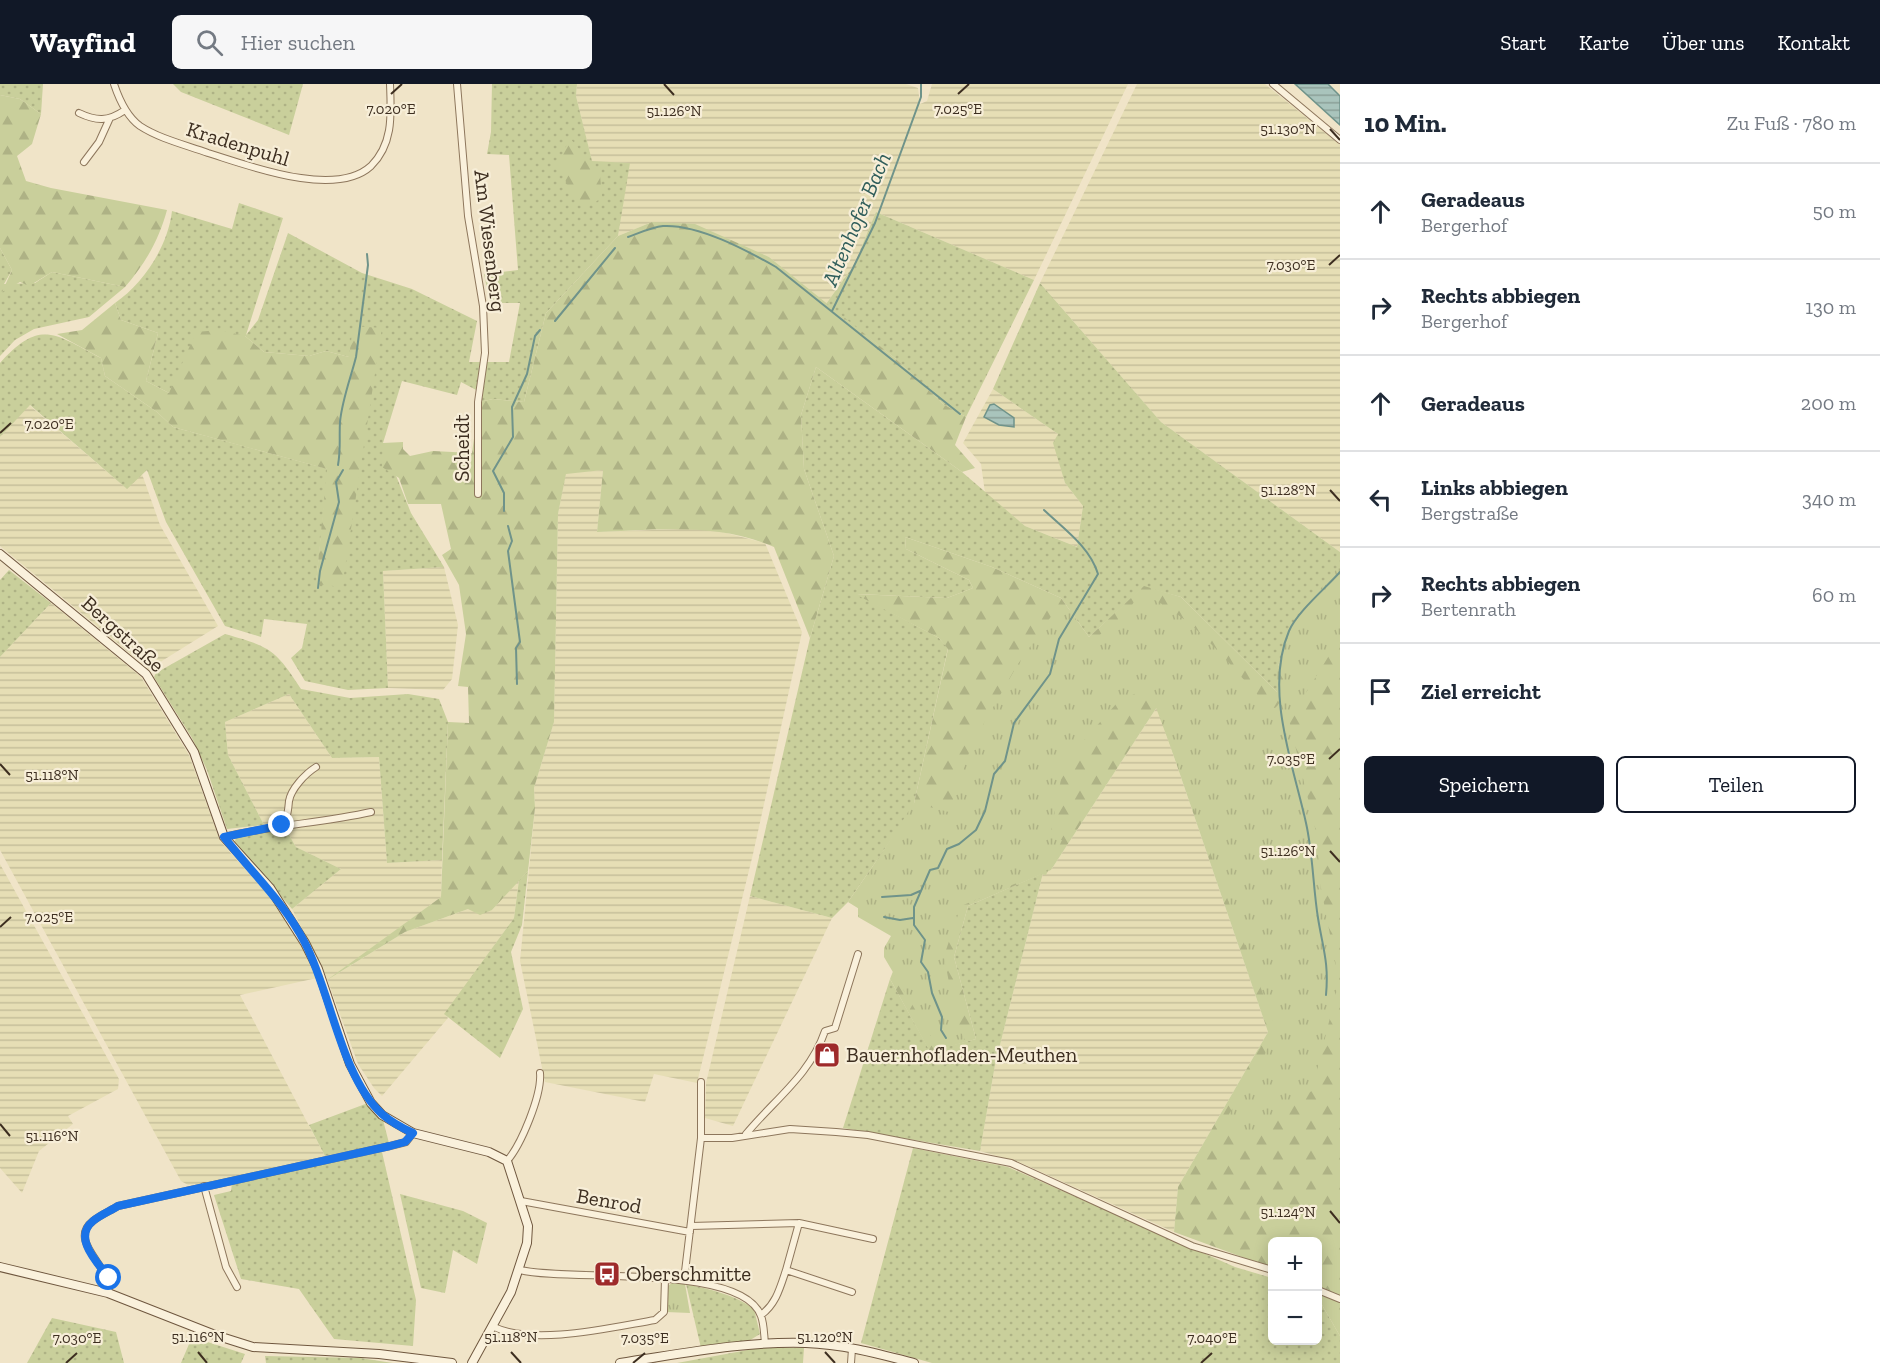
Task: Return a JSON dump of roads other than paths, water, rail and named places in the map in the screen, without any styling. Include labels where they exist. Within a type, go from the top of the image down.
[{"type":"street","name":"Kradenpuhl","points":[[114,84],[125,110],[140,126],[174,142],[279,176],[336,178],[352,175],[370,166],[386,144],[391,127],[390,84]]},
{"type":"street","name":"Am Wiesenberg","points":[[457,84],[468,216],[483,306],[485,353],[478,402]]},
{"type":"street","points":[[1273,84],[1340,140]]},
{"type":"street","points":[[79,113],[94,120],[109,120],[125,110]]},
{"type":"street","points":[[84,162],[99,142],[109,120]]},
{"type":"street","name":"Scheidt","points":[[478,402],[478,494]]},
{"type":"street","name":"Bergstraße","points":[[0,554],[146,674],[194,752],[224,837],[270,888],[300,934],[318,969],[350,1064],[371,1103],[382,1115],[413,1133],[489,1152],[507,1161]]},
{"type":"street","points":[[282,825],[288,816],[290,798],[296,792],[298,782],[316,766]]},
{"type":"street","points":[[224,837],[282,825],[323,821],[371,812]]},
{"type":"street","points":[[746,1134],[802,1076],[813,1060],[825,1030],[835,1028],[858,954]]},
{"type":"street","points":[[472,1363],[494,1327],[520,1270],[528,1234],[521,1202],[507,1161],[515,1152],[535,1100],[540,1073]]},
{"type":"street","points":[[684,1280],[701,1138],[701,1082]]},
{"type":"street","points":[[701,1138],[732,1138],[746,1134],[759,1135],[790,1130],[836,1132],[927,1146],[1011,1163],[1192,1246],[1268,1269]]},
{"type":"street","points":[[108,1293],[109,1278],[85,1244],[84,1236],[92,1221],[127,1202],[398,1144],[405,1142],[413,1133]]},
{"type":"street","points":[[204,1186],[226,1267],[237,1287]]},
{"type":"street","name":"Benrod","points":[[521,1202],[691,1229]]},
{"type":"street","points":[[691,1229],[799,1223],[873,1239]]},
{"type":"street","points":[[761,1315],[770,1309],[778,1294],[799,1223]]},
{"type":"street","points":[[0,1267],[108,1293],[215,1335],[253,1347],[416,1358],[452,1363]]},
{"type":"street","points":[[520,1270],[684,1280],[727,1289],[742,1296],[761,1315],[765,1343]]},
{"type":"street","points":[[786,1270],[852,1292]]},
{"type":"street","points":[[494,1327],[509,1332],[566,1334],[655,1320],[664,1311],[665,1279]]},
{"type":"street","points":[[1320,1291],[1340,1299]]},
{"type":"street","points":[[620,1363],[765,1343],[813,1343],[914,1363]]},
{"type":"street","points":[[851,1363],[852,1349]]},
{"type":"water","points":[[1295,84],[1328,84],[1340,96],[1340,125]]},
{"type":"water","points":[[994,404],[1014,418],[1014,427],[999,425],[984,417],[990,405]]},
{"type":"waterway","name":"Altenhofer Bach","points":[[832,311],[875,223],[921,97],[921,84]]},
{"type":"waterway","points":[[628,237],[663,226],[677,226],[721,239],[751,253],[776,267],[960,414]]},
{"type":"waterway","points":[[555,321],[615,248]]},
{"type":"waterway","points":[[338,465],[341,414],[356,357],[368,265],[367,254]]},
{"type":"waterway","points":[[504,511],[504,493],[493,471],[513,437],[512,407],[527,374],[535,336],[540,330]]},
{"type":"waterway","points":[[318,588],[320,571],[339,502],[336,482],[343,470]]},
{"type":"waterway","name":"Altenhofer Bach","points":[[946,1038],[941,1030],[942,1017],[932,993],[928,972],[921,962],[925,940],[914,925],[914,907],[930,870],[938,868],[947,849],[959,844],[976,830],[985,811],[994,774],[1005,761],[1014,723],[1050,674],[1059,639],[1098,574],[1083,547],[1044,510]]},
{"type":"waterway","points":[[508,526],[512,541],[508,551],[520,642],[516,648],[517,684]]},
{"type":"waterway","points":[[1326,995],[1326,965],[1316,906],[1310,847],[1283,727],[1279,678],[1282,654],[1293,624],[1305,608],[1340,572]]},
{"type":"waterway","points":[[882,897],[911,895],[920,891]]},
{"type":"waterway","points":[[884,917],[900,920],[913,918]]},
{"type":"place","name":"Bauernhofladen-Meuthen","points":[[827,1055]]},
{"type":"place","name":"Oberschmitte","points":[[607,1274]]}]
